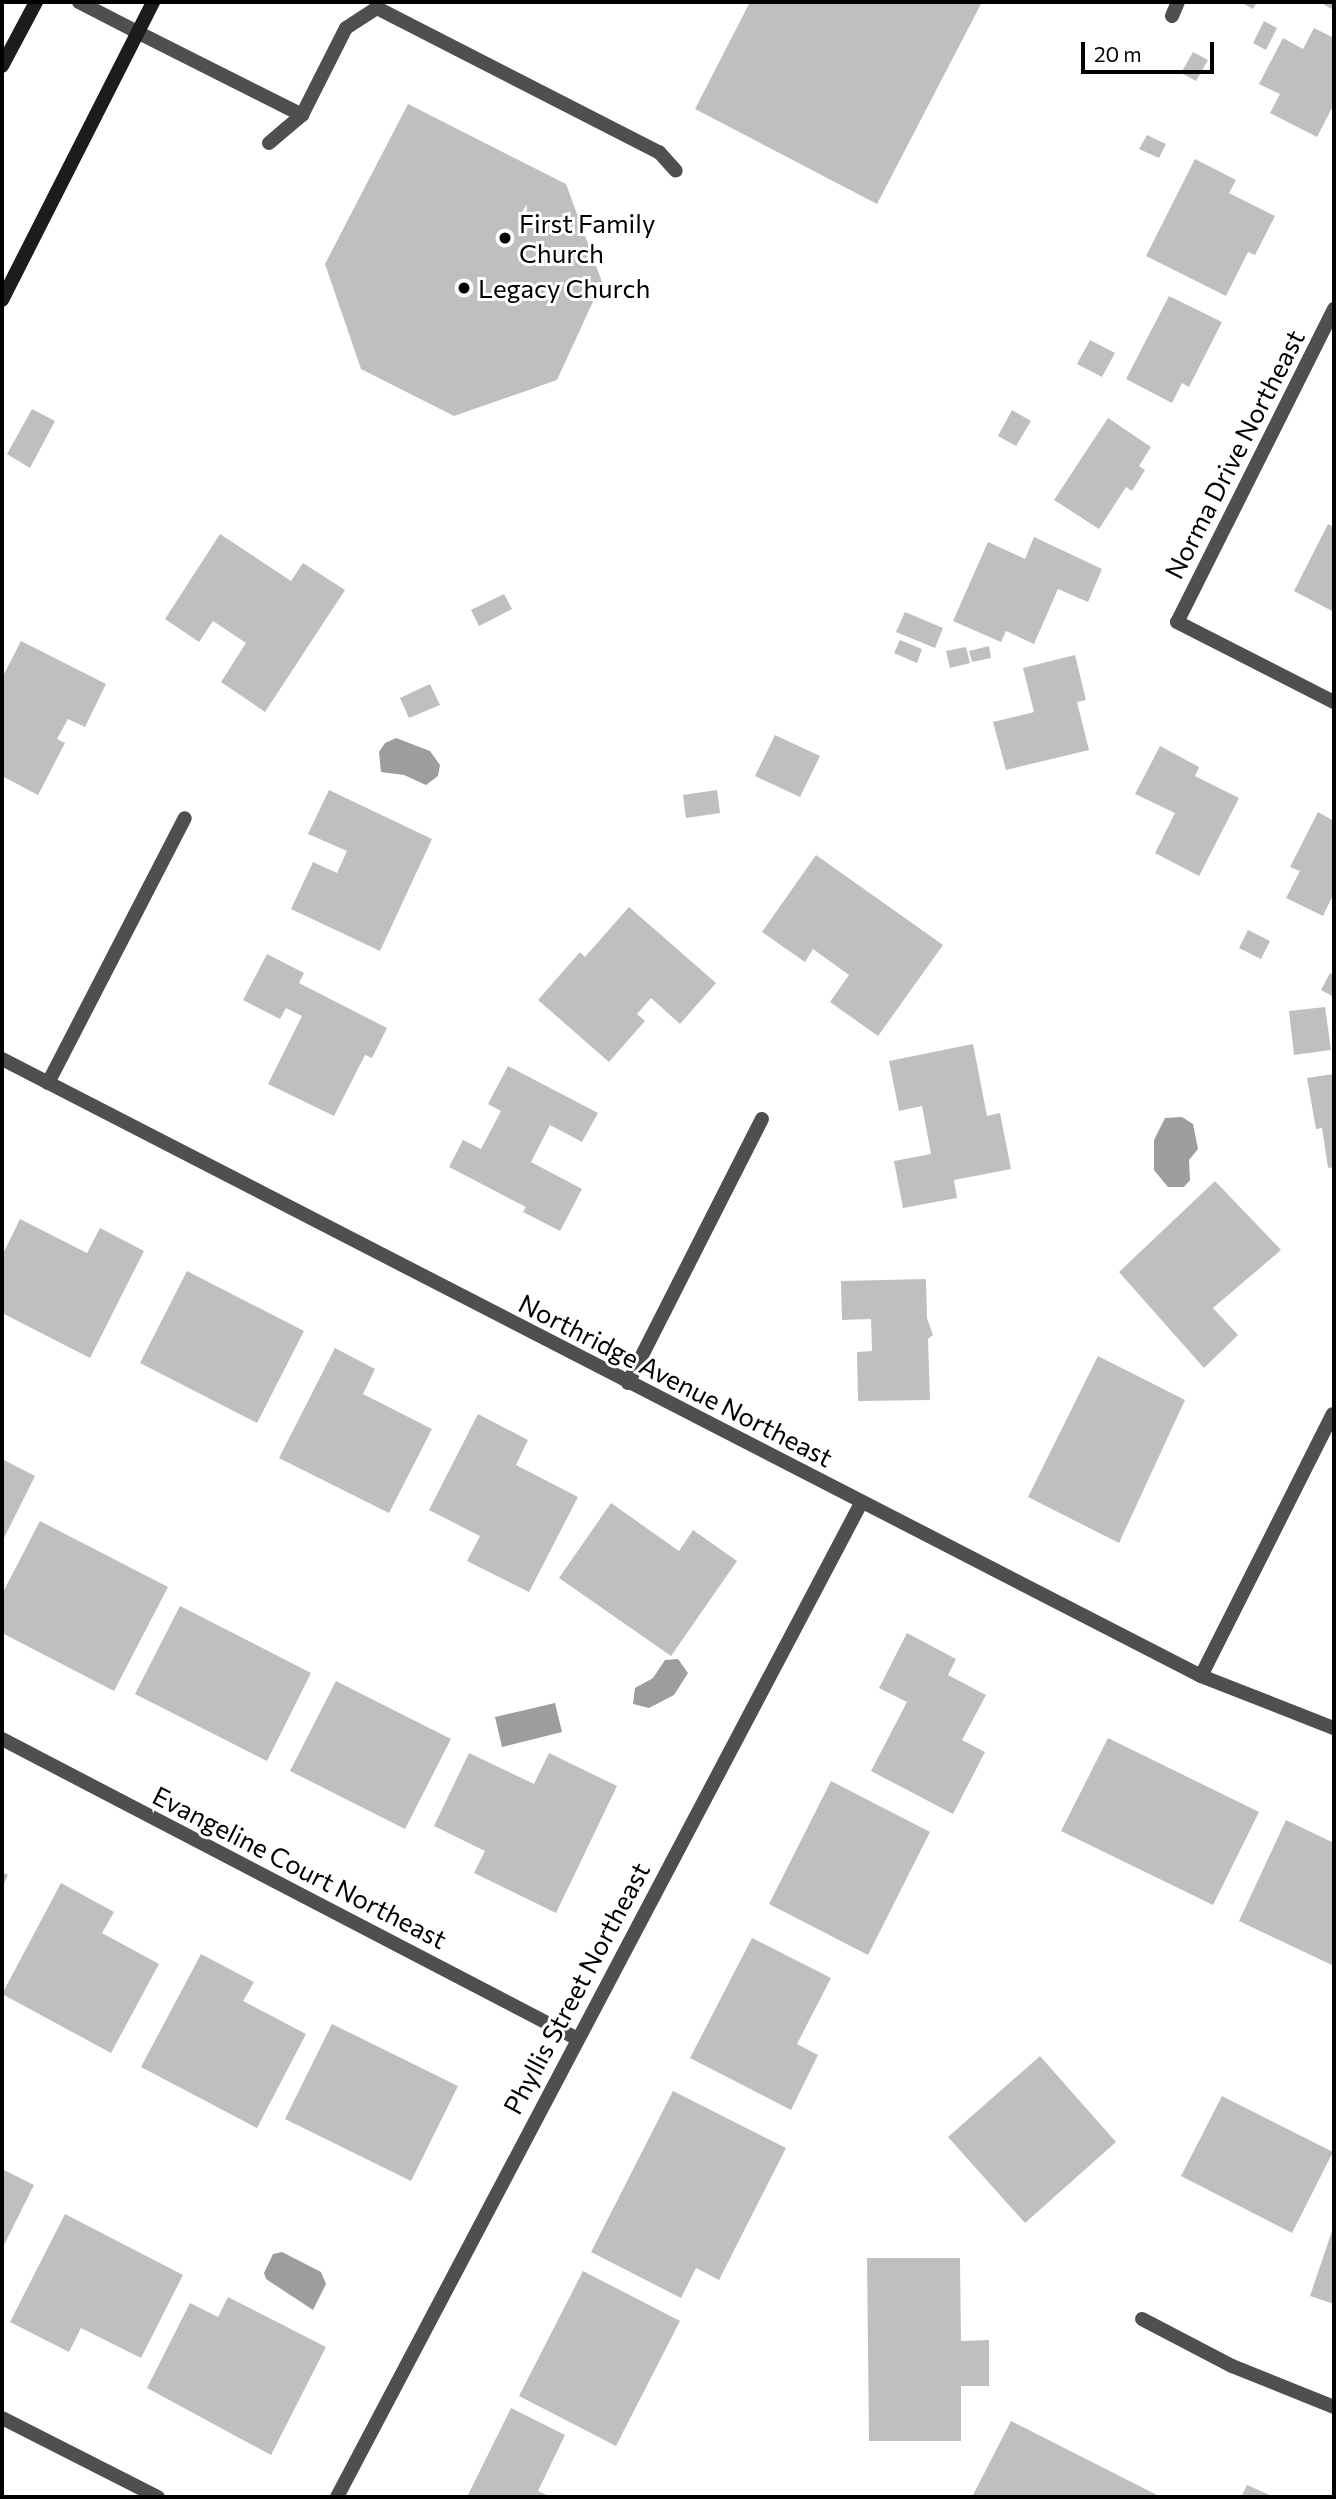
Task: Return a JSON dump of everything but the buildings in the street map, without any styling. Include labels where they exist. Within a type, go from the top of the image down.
[{"type":"main road","points":[[2,66],[36,2]]},
{"type":"main road","points":[[2,300],[153,2]]},
{"type":"street","points":[[79,2],[302,114]]},
{"type":"street","points":[[1172,16],[1178,2]]},
{"type":"street","points":[[270,144],[302,114],[346,28],[377,8],[659,152],[676,171]]},
{"type":"street","name":"Norma Drive Northeast","points":[[1334,309],[1177,622],[1334,702]]},
{"type":"street","points":[[48,1083],[185,818]]},
{"type":"street","name":"Northridge Avenue Northeast","points":[[2,1059],[1201,1676],[1334,1728]]},
{"type":"street","points":[[628,1382],[762,1119]]},
{"type":"street","points":[[1201,1676],[1333,1414]]},
{"type":"street","name":"Phyllis Street Northeast","points":[[337,2497],[576,2038],[861,1503]]},
{"type":"street","name":"Evangeline Court Northeast","points":[[2,1740],[576,2038]]},
{"type":"street","points":[[1142,2319],[1233,2366],[1334,2407]]},
{"type":"street","points":[[2,2418],[158,2497]]},
{"type":"shaded area","points":[[396,738],[430,751],[440,765],[438,776],[426,785],[404,775],[381,772],[379,752],[385,743]]},
{"type":"shaded area","points":[[1182,1117],[1193,1124],[1198,1149],[1189,1160],[1190,1180],[1184,1187],[1168,1187],[1154,1170],[1154,1140],[1165,1118]]},
{"type":"shaded area","points":[[678,1659],[688,1673],[674,1695],[649,1708],[633,1704],[635,1688],[653,1678],[665,1660]]},
{"type":"shaded area","points":[[555,1703],[562,1732],[502,1747],[495,1717]]},
{"type":"shaded area","points":[[282,2252],[321,2272],[326,2284],[313,2310],[266,2279],[264,2273],[273,2254]]},
{"type":"place","name":"First Family Church","points":[[505,238]]},
{"type":"place","name":"Legacy Church","points":[[464,288]]}]
